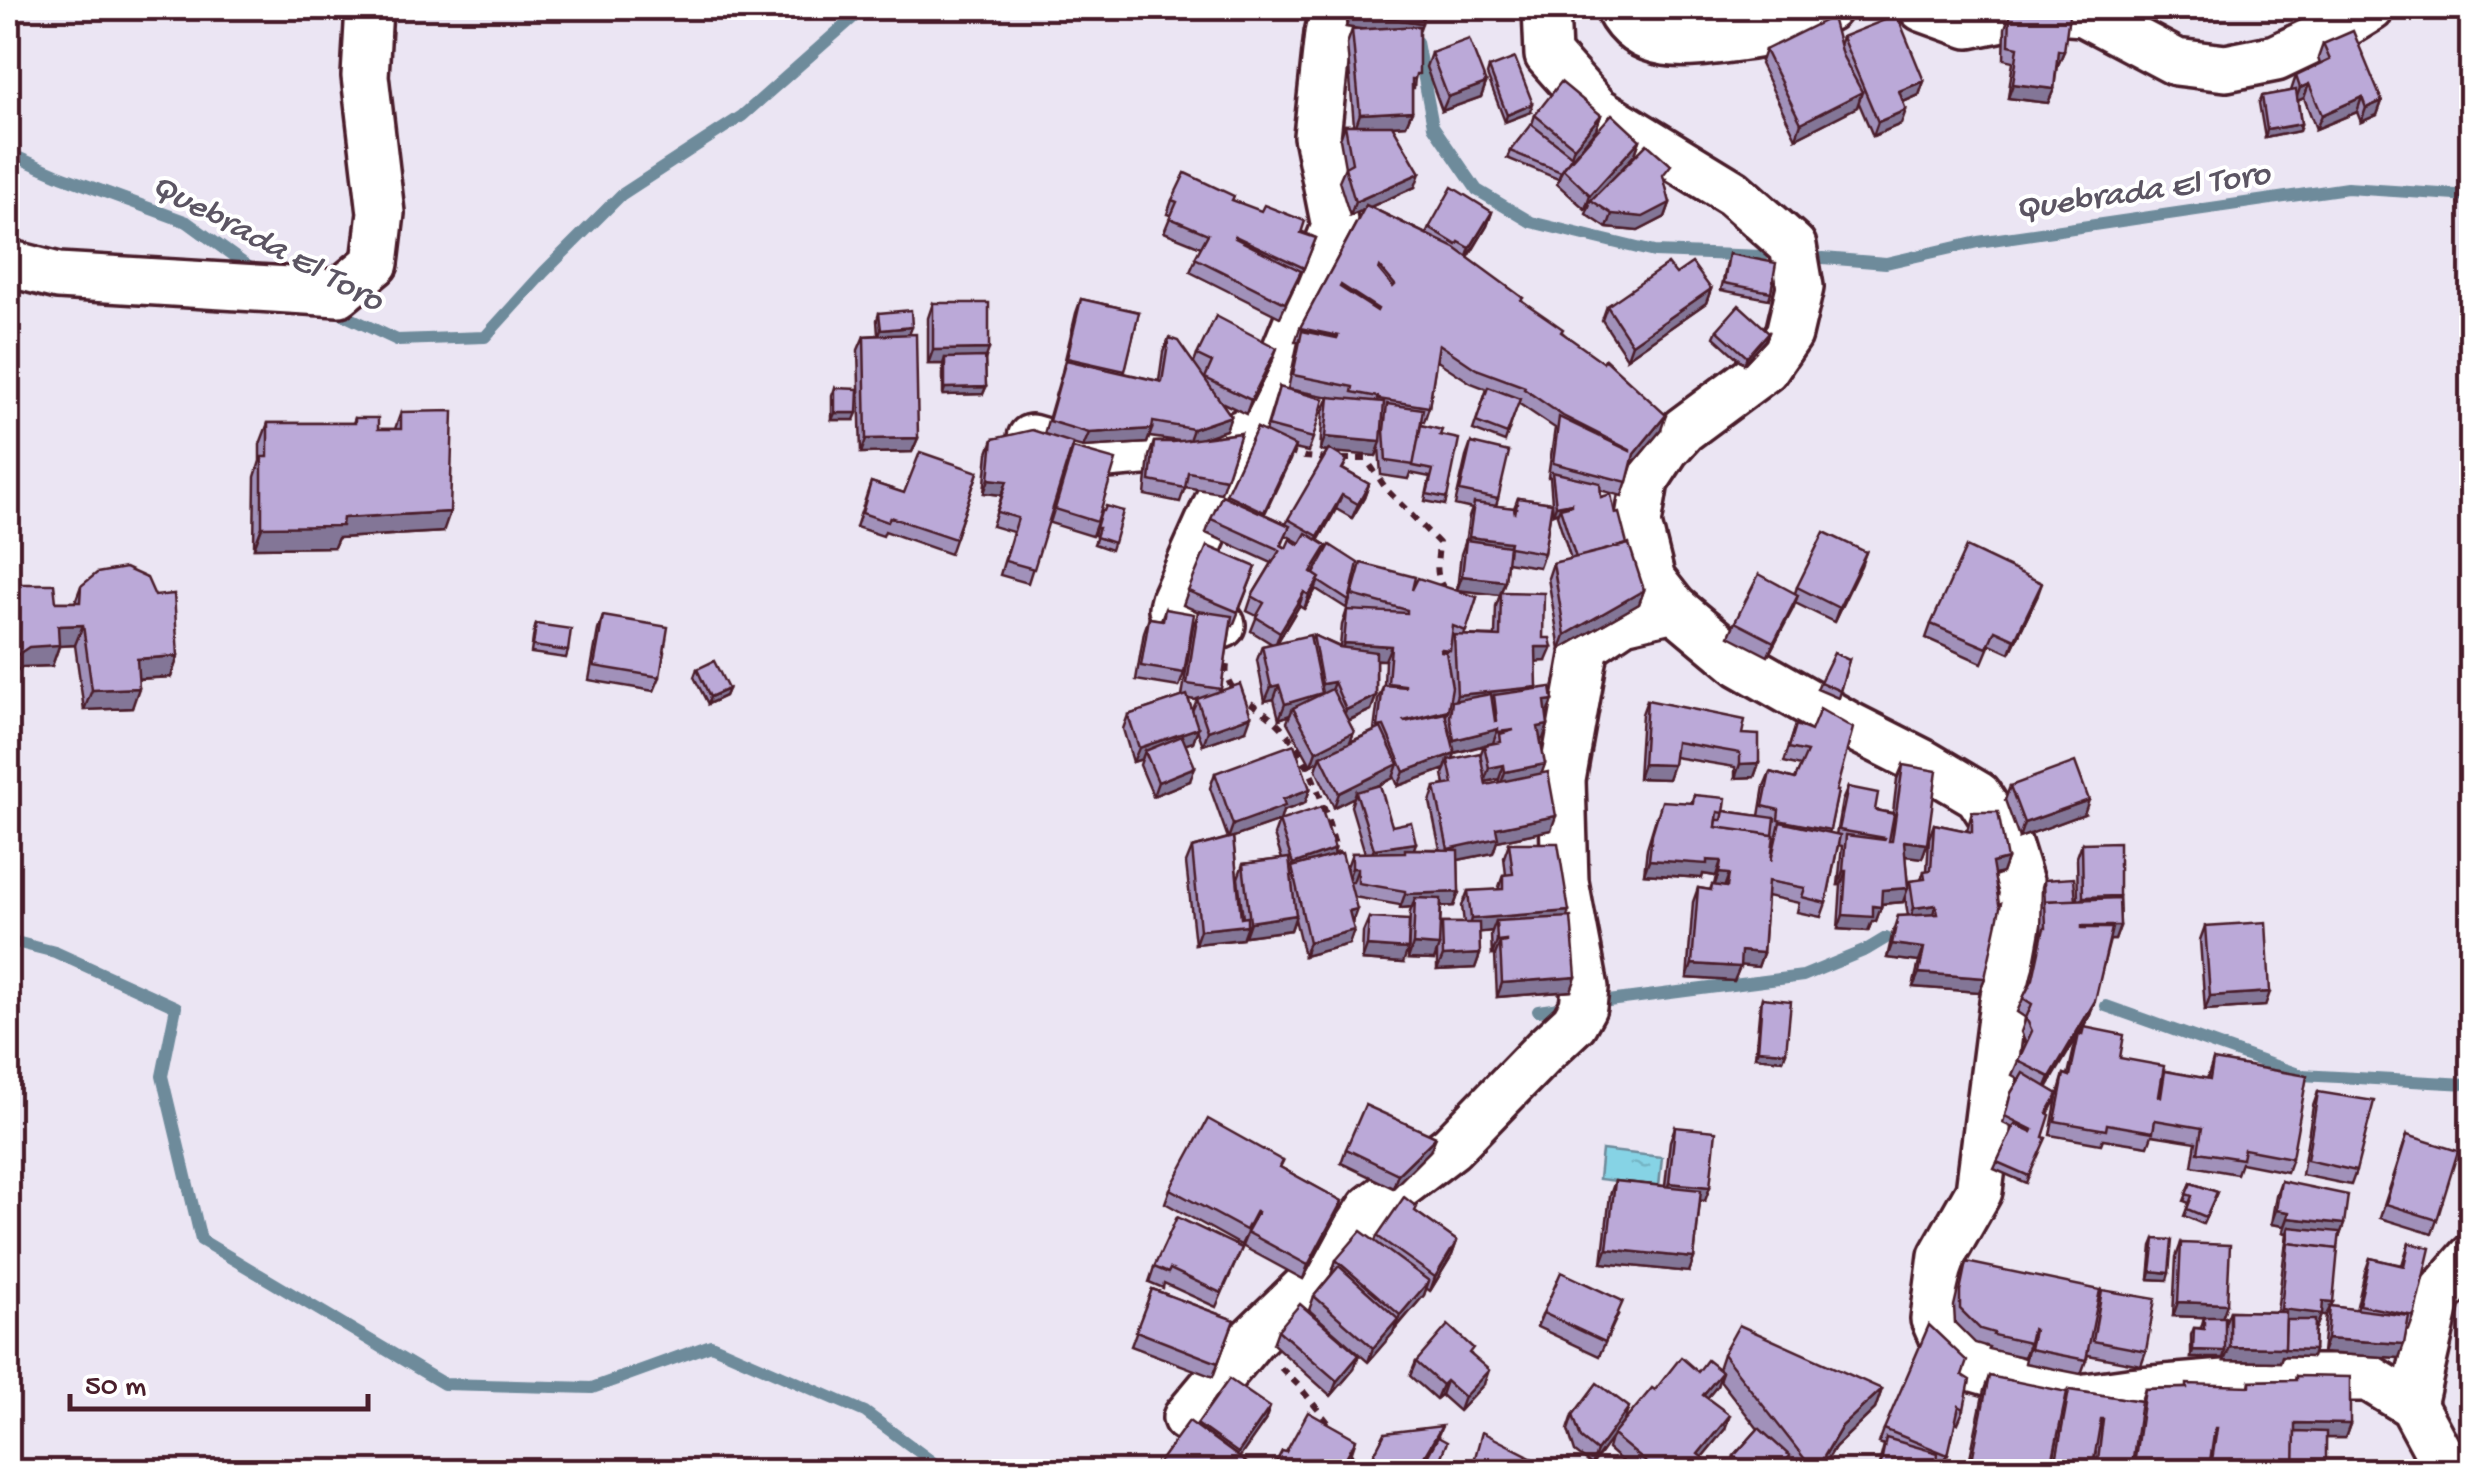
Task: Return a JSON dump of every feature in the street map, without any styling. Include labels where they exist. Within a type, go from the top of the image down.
[{"type":"street","points":[[8,263],[58,276],[339,293],[375,263],[381,213],[365,76],[370,8]]},
{"type":"street","points":[[1222,626],[1172,608],[1261,410],[1335,227],[1317,136],[1334,8]]},
{"type":"street","points":[[1546,8],[1548,55],[1597,110],[1733,193],[1793,246],[1800,288],[1789,334],[1764,369],[1683,430],[1645,481],[1638,524],[1652,580],[1674,608],[1741,664],[1978,796],[2008,840],[2023,892],[2003,1002],[1980,1192],[1942,1256],[1934,1319],[1944,1342],[1974,1368],[2079,1398],[2285,1378],[2369,1378],[2413,1405],[2448,1472]]},
{"type":"street","points":[[1618,8],[1626,23],[1643,36],[1668,43],[1766,34],[1828,8]]},
{"type":"street","points":[[1922,8],[1969,25],[2042,10],[2083,13],[2176,62],[2226,68],[2276,58],[2372,8]]},
{"type":"street","points":[[1032,438],[1094,456],[1180,449],[1232,438],[1250,430]]},
{"type":"street","points":[[1186,1418],[1252,1339],[1340,1254],[1372,1208],[1451,1148],[1574,1023],[1585,988],[1565,882],[1562,780],[1586,645],[1623,620],[1674,608]]},
{"type":"street","points":[[2413,1405],[2438,1296],[2472,1258]]},
{"type":"path","points":[[1250,430],[1255,439],[1304,457],[1366,459],[1387,490],[1439,543],[1436,574],[1442,588],[1451,595]]},
{"type":"path","points":[[1222,626],[1233,633],[1227,682],[1274,720],[1293,742],[1312,776],[1342,873]]},
{"type":"path","points":[[1252,1339],[1300,1387],[1342,1441],[1360,1472]]},
{"type":"water","points":[[1602,1150],[1662,1157],[1659,1186],[1599,1179]]},
{"type":"building","points":[[1352,8],[1424,8],[1422,23],[1351,13]]},
{"type":"building","points":[[2028,8],[2070,8],[2064,51],[2058,50],[2054,89],[2013,84],[2018,47],[2009,45],[2010,14]]},
{"type":"building","points":[[1897,15],[1924,81],[1899,91],[1906,110],[1878,122],[1842,37]]},
{"type":"building","points":[[1832,17],[1842,55],[1862,92],[1801,123],[1765,50]]},
{"type":"building","points":[[1419,26],[1419,74],[1412,79],[1412,111],[1360,114],[1352,30]]},
{"type":"building","points":[[2353,31],[2382,101],[2366,108],[2362,97],[2322,115],[2309,84],[2300,88],[2296,76],[2330,60],[2323,44]]},
{"type":"building","points":[[1469,39],[1486,83],[1448,97],[1431,53]]},
{"type":"building","points":[[1515,58],[1533,104],[1507,115],[1489,68]]},
{"type":"building","points":[[1561,82],[1601,115],[1574,147],[1535,115]]},
{"type":"building","points":[[2296,90],[2301,124],[2267,130],[2262,96]]},
{"type":"building","points":[[1612,114],[1640,140],[1590,195],[1563,169]]},
{"type":"building","points":[[1531,124],[1572,156],[1561,172],[1510,151]]},
{"type":"building","points":[[1345,125],[1392,125],[1420,173],[1355,202],[1345,167],[1352,163]]},
{"type":"building","points":[[1647,144],[1671,165],[1663,175],[1670,203],[1643,217],[1612,214],[1591,200]]},
{"type":"building","points":[[1185,173],[1234,196],[1232,200],[1261,211],[1264,205],[1305,221],[1301,233],[1316,238],[1304,268],[1235,236],[1301,271],[1285,303],[1195,258],[1208,234],[1170,218],[1177,202],[1172,200]]},
{"type":"building","points":[[1452,187],[1492,212],[1470,248],[1459,242],[1457,245],[1429,228]]},
{"type":"building","points":[[1366,205],[1455,248],[1563,329],[1561,332],[1603,362],[1605,359],[1666,415],[1634,454],[1627,482],[1553,463],[1559,417],[1630,450],[1563,416],[1525,387],[1476,369],[1439,344],[1429,407],[1378,399],[1352,392],[1353,387],[1293,375],[1302,331],[1338,336],[1300,328]],"holes":[[[1340,287],[1378,309],[1377,311]]]},
{"type":"building","points":[[1729,254],[1776,263],[1771,292],[1724,283]]},
{"type":"building","points":[[1692,263],[1711,289],[1632,344],[1607,306],[1668,264],[1676,274]]},
{"type":"building","points":[[1081,299],[1139,312],[1125,371],[1067,358]]},
{"type":"building","points":[[933,303],[989,303],[989,349],[933,350]]},
{"type":"building","points":[[1739,305],[1769,332],[1747,357],[1717,330]]},
{"type":"building","points":[[911,310],[912,327],[881,330],[879,313]]},
{"type":"building","points":[[1216,316],[1277,348],[1251,400],[1205,378],[1212,362],[1197,355]]},
{"type":"building","points":[[916,334],[918,438],[866,439],[864,336]]},
{"type":"building","points":[[1169,338],[1178,341],[1231,416],[1193,429],[1153,422],[1152,429],[1089,433],[1049,421],[1066,360],[1162,382]]},
{"type":"building","points":[[985,357],[986,387],[945,388],[945,358]]},
{"type":"building","points":[[1279,387],[1324,399],[1313,438],[1268,426]]},
{"type":"building","points":[[1488,387],[1520,399],[1507,434],[1476,422]]},
{"type":"building","points":[[835,388],[858,389],[857,413],[835,413]]},
{"type":"building","points":[[1329,397],[1384,402],[1381,442],[1325,437]]},
{"type":"building","points":[[1387,404],[1423,409],[1414,465],[1386,461]]},
{"type":"building","points":[[453,411],[450,512],[343,518],[342,526],[262,527],[262,457],[268,457],[268,423],[355,423],[355,418],[378,418],[378,429],[401,429],[401,412]]},
{"type":"building","points":[[1421,425],[1459,439],[1447,498],[1427,494],[1433,470],[1413,466]]},
{"type":"building","points":[[1257,428],[1295,446],[1264,512],[1226,494]]},
{"type":"building","points":[[1032,430],[1073,443],[1034,569],[1005,561],[1018,518],[997,512],[1007,481],[989,479],[993,439]]},
{"type":"building","points":[[1241,433],[1226,479],[1188,472],[1185,488],[1150,481],[1154,442]]},
{"type":"building","points":[[1471,443],[1509,452],[1498,499],[1460,491]]},
{"type":"building","points":[[1073,448],[1116,460],[1097,522],[1055,509]]},
{"type":"building","points":[[1329,449],[1347,460],[1342,469],[1369,484],[1358,504],[1342,495],[1318,536],[1288,519]]},
{"type":"building","points":[[920,452],[978,472],[955,539],[890,517],[888,522],[862,513],[871,482],[904,493]]},
{"type":"building","points":[[1552,472],[1600,483],[1601,497],[1611,494],[1627,544],[1576,558],[1560,508],[1572,503],[1556,506]]},
{"type":"building","points":[[1222,495],[1290,526],[1281,545],[1286,548],[1290,539],[1299,545],[1306,533],[1327,546],[1311,572],[1320,578],[1309,595],[1304,592],[1280,632],[1256,617],[1264,603],[1252,596],[1280,550],[1211,519]]},
{"type":"building","points":[[1518,498],[1552,503],[1544,553],[1509,547],[1510,542],[1469,537],[1474,503],[1514,508],[1515,514]]},
{"type":"building","points":[[1106,506],[1123,511],[1114,543],[1096,537],[1101,511]]},
{"type":"building","points":[[1824,532],[1866,552],[1839,608],[1797,587]]},
{"type":"building","points":[[1466,540],[1509,546],[1505,581],[1462,576]]},
{"type":"building","points":[[1629,544],[1644,590],[1565,635],[1553,563]]},
{"type":"building","points":[[1330,545],[1358,563],[1349,601],[1318,581],[1320,578],[1314,574]]},
{"type":"building","points":[[1207,546],[1256,567],[1238,612],[1188,591]]},
{"type":"building","points":[[1966,547],[2042,583],[2015,639],[1995,630],[1987,648],[1931,624]]},
{"type":"building","points":[[1361,563],[1415,577],[1412,590],[1418,578],[1477,597],[1466,631],[1453,626],[1450,650],[1441,649],[1446,652],[1452,687],[1448,710],[1404,721],[1445,713],[1455,753],[1404,772],[1384,726],[1378,727],[1383,685],[1405,687],[1388,683],[1391,646],[1344,643],[1347,610],[1407,610],[1352,595]]},
{"type":"building","points":[[125,568],[147,578],[155,596],[174,594],[178,656],[137,659],[139,688],[92,690],[83,625],[58,626],[59,645],[29,647],[8,661],[8,577],[22,584],[54,584],[56,602],[80,602],[81,586],[97,573]]},
{"type":"building","points":[[1759,574],[1798,595],[1774,642],[1735,622]]},
{"type":"building","points":[[1501,592],[1544,593],[1543,638],[1550,638],[1552,647],[1536,647],[1537,687],[1457,695],[1454,635],[1500,637]]},
{"type":"building","points":[[1165,609],[1194,614],[1184,673],[1141,666],[1149,618],[1163,620]]},
{"type":"building","points":[[1198,611],[1232,616],[1221,689],[1187,684]]},
{"type":"building","points":[[603,616],[668,627],[660,677],[594,666]]},
{"type":"building","points":[[536,624],[571,629],[568,651],[533,646]]},
{"type":"building","points":[[1310,635],[1322,693],[1285,704],[1279,685],[1271,687],[1262,646]]},
{"type":"building","points":[[1313,635],[1339,647],[1376,652],[1376,696],[1346,710],[1334,682],[1322,684]]},
{"type":"building","points":[[1834,653],[1849,660],[1840,691],[1820,682]]},
{"type":"building","points":[[714,661],[728,689],[710,697],[697,669]]},
{"type":"building","points":[[1240,684],[1251,716],[1208,731],[1197,699]]},
{"type":"building","points":[[1551,687],[1553,700],[1545,701],[1548,725],[1538,727],[1545,764],[1505,772],[1504,765],[1489,768],[1484,745],[1501,742],[1500,734],[1514,730],[1498,729],[1454,740],[1452,701],[1491,694],[1497,721],[1494,695]]},
{"type":"building","points":[[1332,689],[1354,732],[1316,751],[1293,708]]},
{"type":"building","points":[[1187,695],[1198,728],[1139,748],[1128,715]]},
{"type":"building","points":[[1647,700],[1745,720],[1742,734],[1759,735],[1759,763],[1740,764],[1740,753],[1676,742],[1673,765],[1643,764]]},
{"type":"building","points":[[1820,709],[1853,728],[1830,830],[1778,820],[1779,810],[1763,806],[1770,772],[1795,779],[1807,752],[1789,748],[1796,725],[1811,731]]},
{"type":"building","points":[[1381,728],[1398,764],[1339,793],[1321,756]]},
{"type":"building","points":[[1182,736],[1195,767],[1158,782],[1145,751]]},
{"type":"building","points":[[1294,744],[1310,789],[1283,799],[1285,806],[1233,825],[1215,773]]},
{"type":"building","points":[[1480,753],[1486,785],[1548,772],[1556,816],[1496,828],[1498,838],[1448,849],[1435,787],[1453,784],[1448,760]]},
{"type":"building","points":[[2075,762],[2089,800],[2024,823],[2010,786]]},
{"type":"building","points":[[1903,765],[1937,771],[1927,844],[1904,841],[1908,888],[1882,890],[1881,907],[1873,906],[1873,917],[1843,915],[1846,835],[1885,838],[1839,830],[1848,787],[1878,793],[1875,810],[1894,814],[1892,841]]},
{"type":"building","points":[[1380,785],[1392,826],[1411,822],[1416,843],[1374,849],[1356,792]]},
{"type":"building","points":[[1694,795],[1726,798],[1716,827],[1774,835],[1771,861],[1780,822],[1840,835],[1826,903],[1802,897],[1805,888],[1768,881],[1763,953],[1741,951],[1740,967],[1692,964],[1698,888],[1727,887],[1729,874],[1719,873],[1721,861],[1707,860],[1707,864],[1649,860],[1662,801],[1693,803]]},
{"type":"building","points":[[1321,807],[1335,849],[1293,864],[1279,821]]},
{"type":"building","points":[[1724,811],[1775,818],[1773,835],[1716,827]]},
{"type":"building","points":[[1972,812],[1998,812],[2007,859],[1992,863],[2001,903],[1985,978],[1919,973],[1924,948],[1892,944],[1898,916],[1938,914],[1936,905],[1914,908],[1910,881],[1925,879],[1924,871],[1931,870],[1934,824],[1972,832]]},
{"type":"building","points":[[1233,837],[1241,918],[1247,917],[1247,925],[1200,930],[1192,848]]},
{"type":"building","points":[[2119,842],[2119,896],[2083,897],[2082,843]]},
{"type":"building","points":[[1509,843],[1558,843],[1569,911],[1471,919],[1468,891],[1503,889],[1503,875],[1513,874]]},
{"type":"building","points":[[1458,850],[1459,892],[1405,894],[1358,883],[1352,853]]},
{"type":"building","points":[[1342,853],[1357,909],[1349,911],[1354,930],[1309,942],[1292,867]]},
{"type":"building","points":[[1289,858],[1296,915],[1250,922],[1243,864]]},
{"type":"building","points":[[2074,878],[2076,900],[2045,901],[2045,906],[2044,880]]},
{"type":"building","points":[[1415,898],[1441,899],[1439,946],[1413,944]]},
{"type":"building","points":[[2119,898],[2120,926],[2082,926],[2112,928],[2095,1001],[2050,1077],[2018,1061],[2032,1031],[2026,1018],[2032,1004],[2023,998],[2033,979],[2046,928],[2045,901]]},
{"type":"building","points":[[1571,917],[1576,977],[1502,983],[1500,943],[1506,940],[1497,941],[1496,921]]},
{"type":"building","points":[[1369,918],[1409,920],[1408,949],[1367,946]]},
{"type":"building","points":[[2266,922],[2270,992],[2210,996],[2205,926]]},
{"type":"building","points":[[1442,923],[1479,923],[1480,954],[1443,956]]},
{"type":"building","points":[[1762,998],[1791,1001],[1786,1052],[1758,1050]]},
{"type":"building","points":[[2084,1027],[2124,1035],[2120,1058],[2164,1066],[2161,1097],[2165,1071],[2210,1079],[2213,1060],[2307,1076],[2292,1158],[2244,1149],[2242,1159],[2198,1152],[2202,1128],[2155,1120],[2153,1132],[2107,1124],[2106,1130],[2055,1121],[2064,1074],[2070,1076]]},
{"type":"building","points":[[2023,1073],[2058,1094],[2047,1113],[2050,1115],[2043,1137],[2046,1138],[2029,1176],[1997,1162],[2015,1124],[2033,1130],[2005,1116],[2011,1093]]},
{"type":"building","points":[[2318,1092],[2374,1101],[2356,1171],[2307,1160]]},
{"type":"building","points":[[1365,1105],[1436,1137],[1398,1174],[1346,1149]]},
{"type":"building","points":[[1208,1119],[1283,1161],[1280,1167],[1342,1201],[1308,1265],[1247,1232],[1258,1212],[1246,1230],[1170,1189]]},
{"type":"building","points":[[1675,1127],[1716,1131],[1710,1187],[1669,1183]]},
{"type":"building","points":[[2407,1135],[2458,1151],[2437,1220],[2386,1204]]},
{"type":"building","points":[[1615,1181],[1701,1190],[1694,1258],[1607,1249]]},
{"type":"building","points":[[2281,1181],[2348,1195],[2344,1224],[2288,1218],[2289,1212],[2276,1210]]},
{"type":"building","points":[[2191,1183],[2217,1192],[2206,1217],[2187,1209],[2192,1196],[2186,1194]]},
{"type":"building","points":[[1404,1197],[1417,1207],[1415,1211],[1457,1241],[1435,1277],[1377,1236]]},
{"type":"building","points":[[1177,1217],[1242,1248],[1221,1293],[1170,1269],[1168,1273],[1154,1267]]},
{"type":"building","points":[[2289,1227],[2340,1232],[2338,1249],[2287,1244]]},
{"type":"building","points":[[1361,1231],[1429,1281],[1400,1315],[1336,1260]]},
{"type":"building","points":[[2155,1239],[2172,1240],[2169,1273],[2151,1271]]},
{"type":"building","points":[[2181,1243],[2230,1245],[2227,1304],[2178,1302]]},
{"type":"building","points":[[2288,1243],[2338,1249],[2333,1302],[2323,1301],[2322,1314],[2281,1309]]},
{"type":"building","points":[[2409,1243],[2430,1248],[2414,1316],[2359,1305],[2370,1258],[2404,1266]]},
{"type":"building","points":[[1966,1262],[2100,1290],[2086,1360],[2030,1349],[2032,1329],[2029,1343],[1980,1329],[1960,1309]]},
{"type":"building","points":[[1339,1266],[1398,1319],[1373,1348],[1314,1296]]},
{"type":"building","points":[[1561,1272],[1623,1301],[1605,1342],[1543,1313]]},
{"type":"building","points":[[1152,1289],[1234,1320],[1218,1363],[1136,1331]]},
{"type":"building","points":[[2102,1290],[2155,1299],[2146,1351],[2093,1341]]},
{"type":"building","points":[[1300,1304],[1359,1355],[1337,1381],[1278,1330]]},
{"type":"building","points":[[2330,1306],[2409,1316],[2404,1344],[2327,1339]]},
{"type":"building","points":[[2230,1311],[2286,1312],[2285,1348],[2230,1347]]},
{"type":"building","points":[[2204,1317],[2225,1317],[2225,1351],[2193,1350],[2194,1328],[2204,1329]]},
{"type":"building","points":[[2286,1320],[2315,1320],[2314,1350],[2283,1349]]},
{"type":"building","points":[[1448,1325],[1473,1348],[1469,1353],[1489,1370],[1464,1397],[1446,1381],[1442,1385],[1416,1362]]},
{"type":"building","points":[[1739,1325],[1882,1389],[1842,1426],[1815,1472],[1723,1354]]},
{"type":"building","points":[[1929,1325],[1967,1361],[1962,1375],[1970,1380],[1964,1409],[1959,1406],[1948,1455],[1884,1429]]},
{"type":"building","points":[[1681,1357],[1698,1372],[1707,1360],[1722,1372],[1703,1395],[1730,1415],[1698,1454],[1713,1466],[1714,1472],[1640,1472],[1647,1463],[1613,1435]]},
{"type":"building","points":[[1989,1376],[2067,1392],[2050,1472],[2026,1472],[1972,1460]]},
{"type":"building","points":[[2296,1376],[2350,1377],[2350,1424],[2295,1423],[2295,1462],[2211,1467],[2215,1428],[2209,1468],[2133,1472],[2145,1389],[2187,1388],[2187,1384],[2250,1386],[2250,1381],[2296,1380]]},
{"type":"building","points":[[1229,1379],[1270,1407],[1238,1453],[1197,1424]]},
{"type":"building","points":[[1597,1383],[1629,1407],[1597,1451],[1581,1438],[1573,1415]]},
{"type":"building","points":[[2069,1390],[2141,1401],[2131,1472],[2097,1468],[2101,1419],[2092,1472],[2054,1472]]},
{"type":"building","points":[[1308,1412],[1356,1439],[1338,1472],[1271,1472],[1282,1451],[1286,1452]]},
{"type":"building","points":[[1189,1421],[1255,1469],[1253,1472],[1152,1472]]},
{"type":"building","points":[[1442,1426],[1415,1472],[1393,1472],[1371,1460],[1385,1433]]},
{"type":"building","points":[[1759,1428],[1790,1456],[1776,1472],[1752,1472],[1734,1456]]},
{"type":"building","points":[[2295,1431],[2326,1432],[2326,1468],[2294,1469]]},
{"type":"building","points":[[1482,1432],[1527,1455],[1522,1472],[1471,1472]]},
{"type":"building","points":[[1438,1437],[1447,1442],[1440,1459],[1458,1472],[1419,1472]]},
{"type":"building","points":[[1886,1438],[1938,1453],[1936,1472],[1879,1472]]},
{"type":"building","points":[[1529,1457],[1557,1472],[1525,1472]]},
{"type":"waterway","name":"Quebrada El Toro","points":[[329,308],[397,340],[485,337],[621,195],[742,116],[864,8]]},
{"type":"waterway","name":"Quebrada El Toro","points":[[1411,41],[1417,42],[1433,126],[1477,190],[1531,222],[1654,252],[1763,256]]},
{"type":"waterway","name":"Quebrada El Toro","points":[[8,153],[187,222],[257,273]]},
{"type":"waterway","name":"Quebrada El Toro","points":[[1823,258],[1886,263],[1978,242],[2347,188],[2472,196]]},
{"type":"waterway","points":[[1593,1003],[1803,976],[1886,938]]},
{"type":"waterway","points":[[8,940],[55,952],[176,1007],[162,1076],[201,1240],[444,1384],[592,1388],[711,1345],[865,1412],[946,1472]]},
{"type":"waterway","points":[[1538,1011],[1573,1006]]},
{"type":"waterway","points":[[2106,1006],[2301,1075],[2472,1087]]}]
